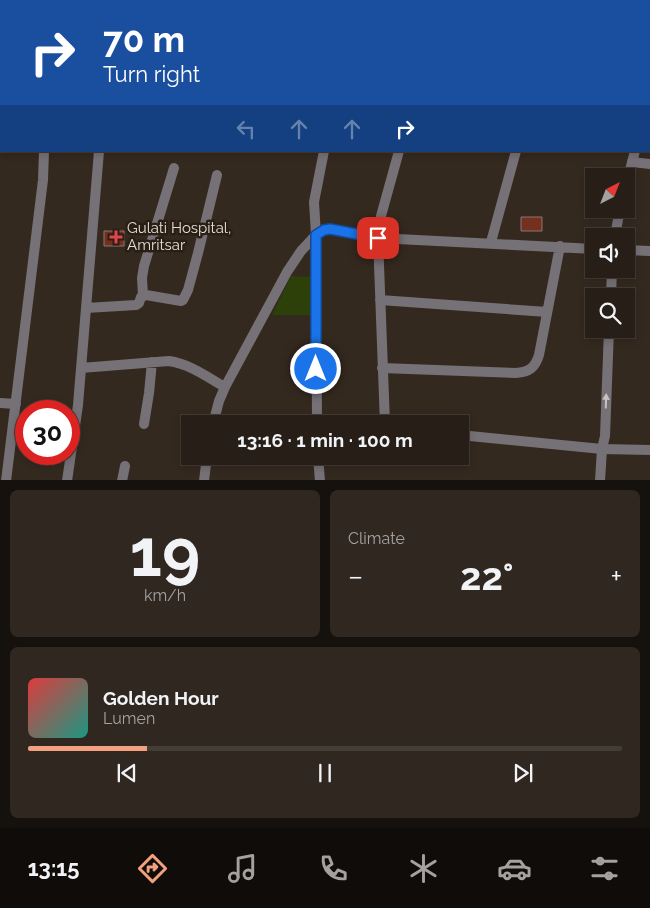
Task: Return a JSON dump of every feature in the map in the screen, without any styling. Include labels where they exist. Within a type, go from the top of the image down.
[{"type":"street","points":[[16,400],[43,180],[44,152]]},
{"type":"street","points":[[66,480],[78,405],[99,152]]},
{"type":"street","points":[[317,415],[316,235],[314,202],[324,152]]},
{"type":"street","points":[[385,415],[378,238],[381,216],[399,152]]},
{"type":"street","points":[[491,242],[516,152]]},
{"type":"street","points":[[634,156],[650,164]]},
{"type":"street","points":[[86,308],[139,304],[143,296],[142,278],[144,266],[174,168]]},
{"type":"street","points":[[143,296],[184,300],[198,253],[217,175]]},
{"type":"street","points":[[215,415],[225,387],[287,272],[301,251],[316,235],[324,230],[330,229],[378,238],[585,247]]},
{"type":"street","points":[[382,368],[523,372],[531,370],[536,364],[560,246]]},
{"type":"street","points":[[635,250],[650,251]]},
{"type":"street","points":[[380,300],[547,312]]},
{"type":"street","points":[[600,480],[602,449],[605,436],[609,338]]},
{"type":"street","points":[[81,368],[169,361],[179,363],[225,387]]},
{"type":"street","points":[[144,424],[152,362]]},
{"type":"street","points":[[0,403],[15,404]]},
{"type":"street","points":[[6,480],[15,412]]},
{"type":"street","points":[[469,436],[602,449],[650,450]]},
{"type":"street","points":[[204,480],[206,465]]},
{"type":"street","points":[[319,465],[320,480]]},
{"type":"street","points":[[122,480],[125,466]]},
{"type":"green space","points":[[291,276],[312,277],[310,315],[272,315]]},
{"type":"building","points":[[521,217],[542,217],[542,231],[521,231]]},
{"type":"building","points":[[104,231],[124,231],[124,246],[104,246]]},
{"type":"place","name":"Gulati Hospital, Amritsar","points":[[116,237]]},
{"type":"route","points":[[316,369],[316,235],[330,229],[378,238]]}]
